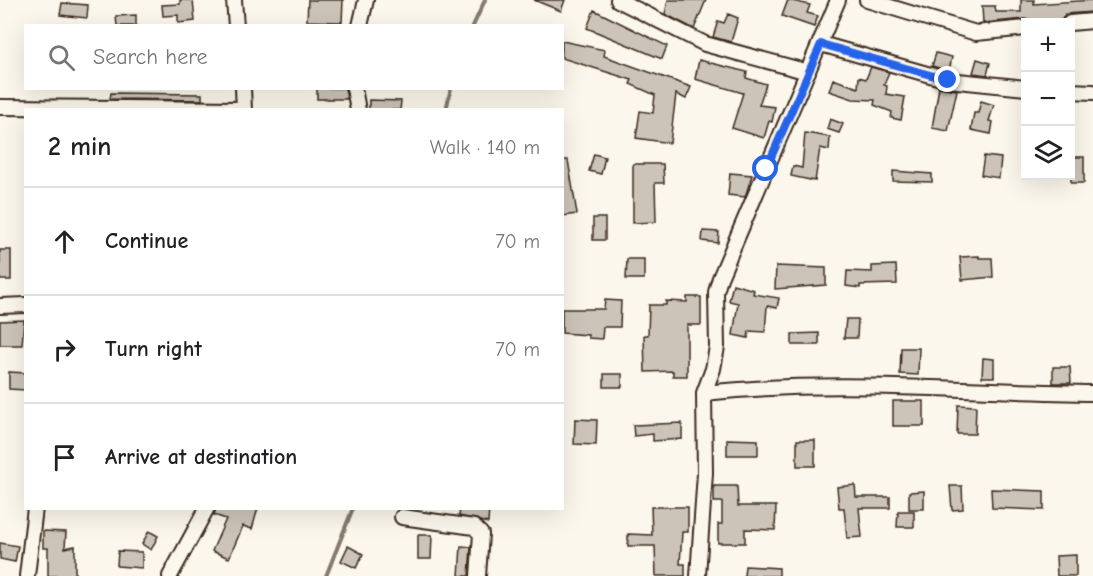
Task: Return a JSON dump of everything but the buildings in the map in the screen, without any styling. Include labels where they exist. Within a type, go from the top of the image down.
[{"type":"street","points":[[234,0],[236,24]]},
{"type":"street","points":[[360,24],[366,0]]},
{"type":"street","points":[[618,0],[705,44],[808,72]]},
{"type":"street","points":[[698,576],[705,473],[704,393],[713,369],[717,347],[717,292],[720,278],[838,0]]},
{"type":"street","points":[[867,0],[976,33],[1021,28]]},
{"type":"street","points":[[1075,23],[1093,21]]},
{"type":"street","points":[[821,44],[948,80],[1021,87]]},
{"type":"street","points":[[243,90],[244,108]]},
{"type":"street","points":[[354,90],[358,108]]},
{"type":"street","points":[[1075,90],[1093,92]]},
{"type":"street","points":[[0,108],[24,108]]},
{"type":"street","points":[[0,306],[24,305]]},
{"type":"street","points":[[704,393],[800,388],[1093,393]]},
{"type":"street","points":[[27,576],[35,510]]},
{"type":"street","points":[[170,576],[206,510]]},
{"type":"street","points":[[402,517],[474,527],[481,534],[478,576]]},
{"type":"waterway","points":[[474,24],[485,0]]},
{"type":"waterway","points":[[446,108],[451,90]]},
{"type":"waterway","points":[[326,576],[352,510]]},
{"type":"route","points":[[766,169],[821,44],[948,80]]}]
